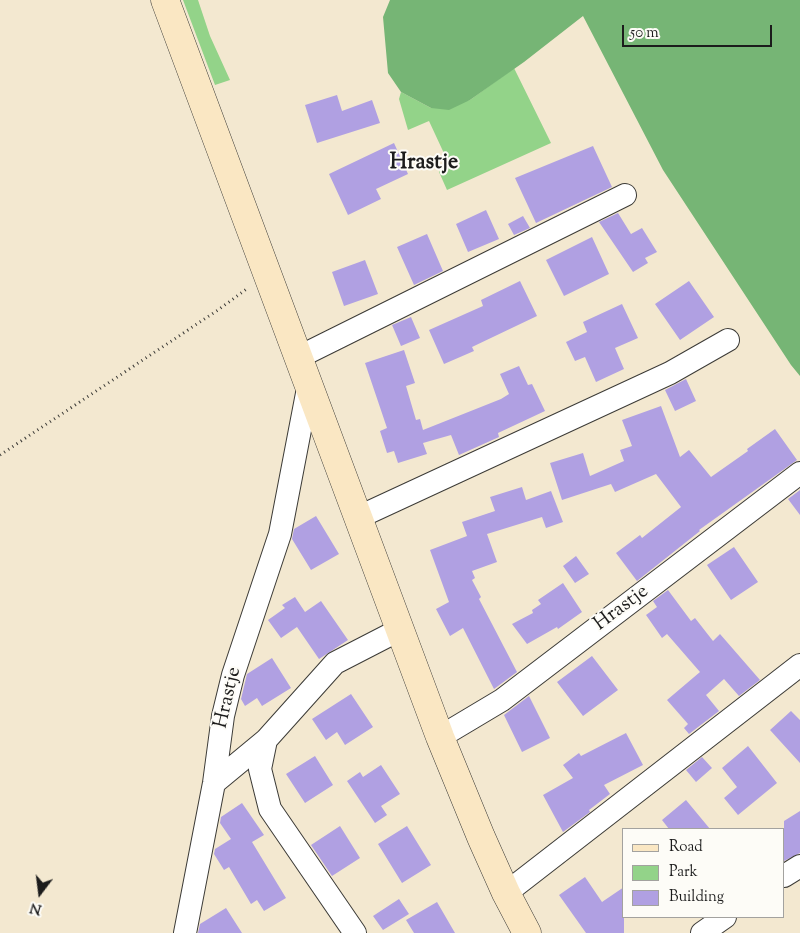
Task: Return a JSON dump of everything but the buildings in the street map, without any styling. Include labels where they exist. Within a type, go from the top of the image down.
[{"type":"street","points":[[165,0],[440,736],[506,894],[528,933]]},
{"type":"street","points":[[299,357],[625,195]]},
{"type":"street","points":[[359,517],[670,373],[728,340]]},
{"type":"street","name":"Hrastje","points":[[185,933],[214,783],[223,716],[233,674],[280,534],[309,383]]},
{"type":"street","name":"Hrastje","points":[[440,736],[502,700],[800,473]]},
{"type":"street","name":"Hrastje","points":[[214,783],[266,740],[335,664],[401,629]]},
{"type":"street","points":[[506,894],[800,664]]},
{"type":"street","points":[[266,740],[260,769],[270,809],[355,933]]},
{"type":"street","points":[[785,875],[800,866]]},
{"type":"street","points":[[702,933],[724,918]]},
{"type":"path","points":[[0,456],[243,293],[266,270]]},
{"type":"green space","points":[[183,0],[198,0],[210,36],[230,80],[215,85]]},
{"type":"green space","points":[[390,0],[800,0],[800,376],[663,170],[583,16],[524,62],[470,100],[449,110],[431,108],[401,92],[388,73],[383,17]]},
{"type":"green space","points":[[514,68],[551,143],[447,190],[439,172],[448,162],[429,121],[408,130],[399,99],[401,92],[431,108],[470,100]]},
{"type":"district","name":"Hrastje","points":[[424,164]]}]
